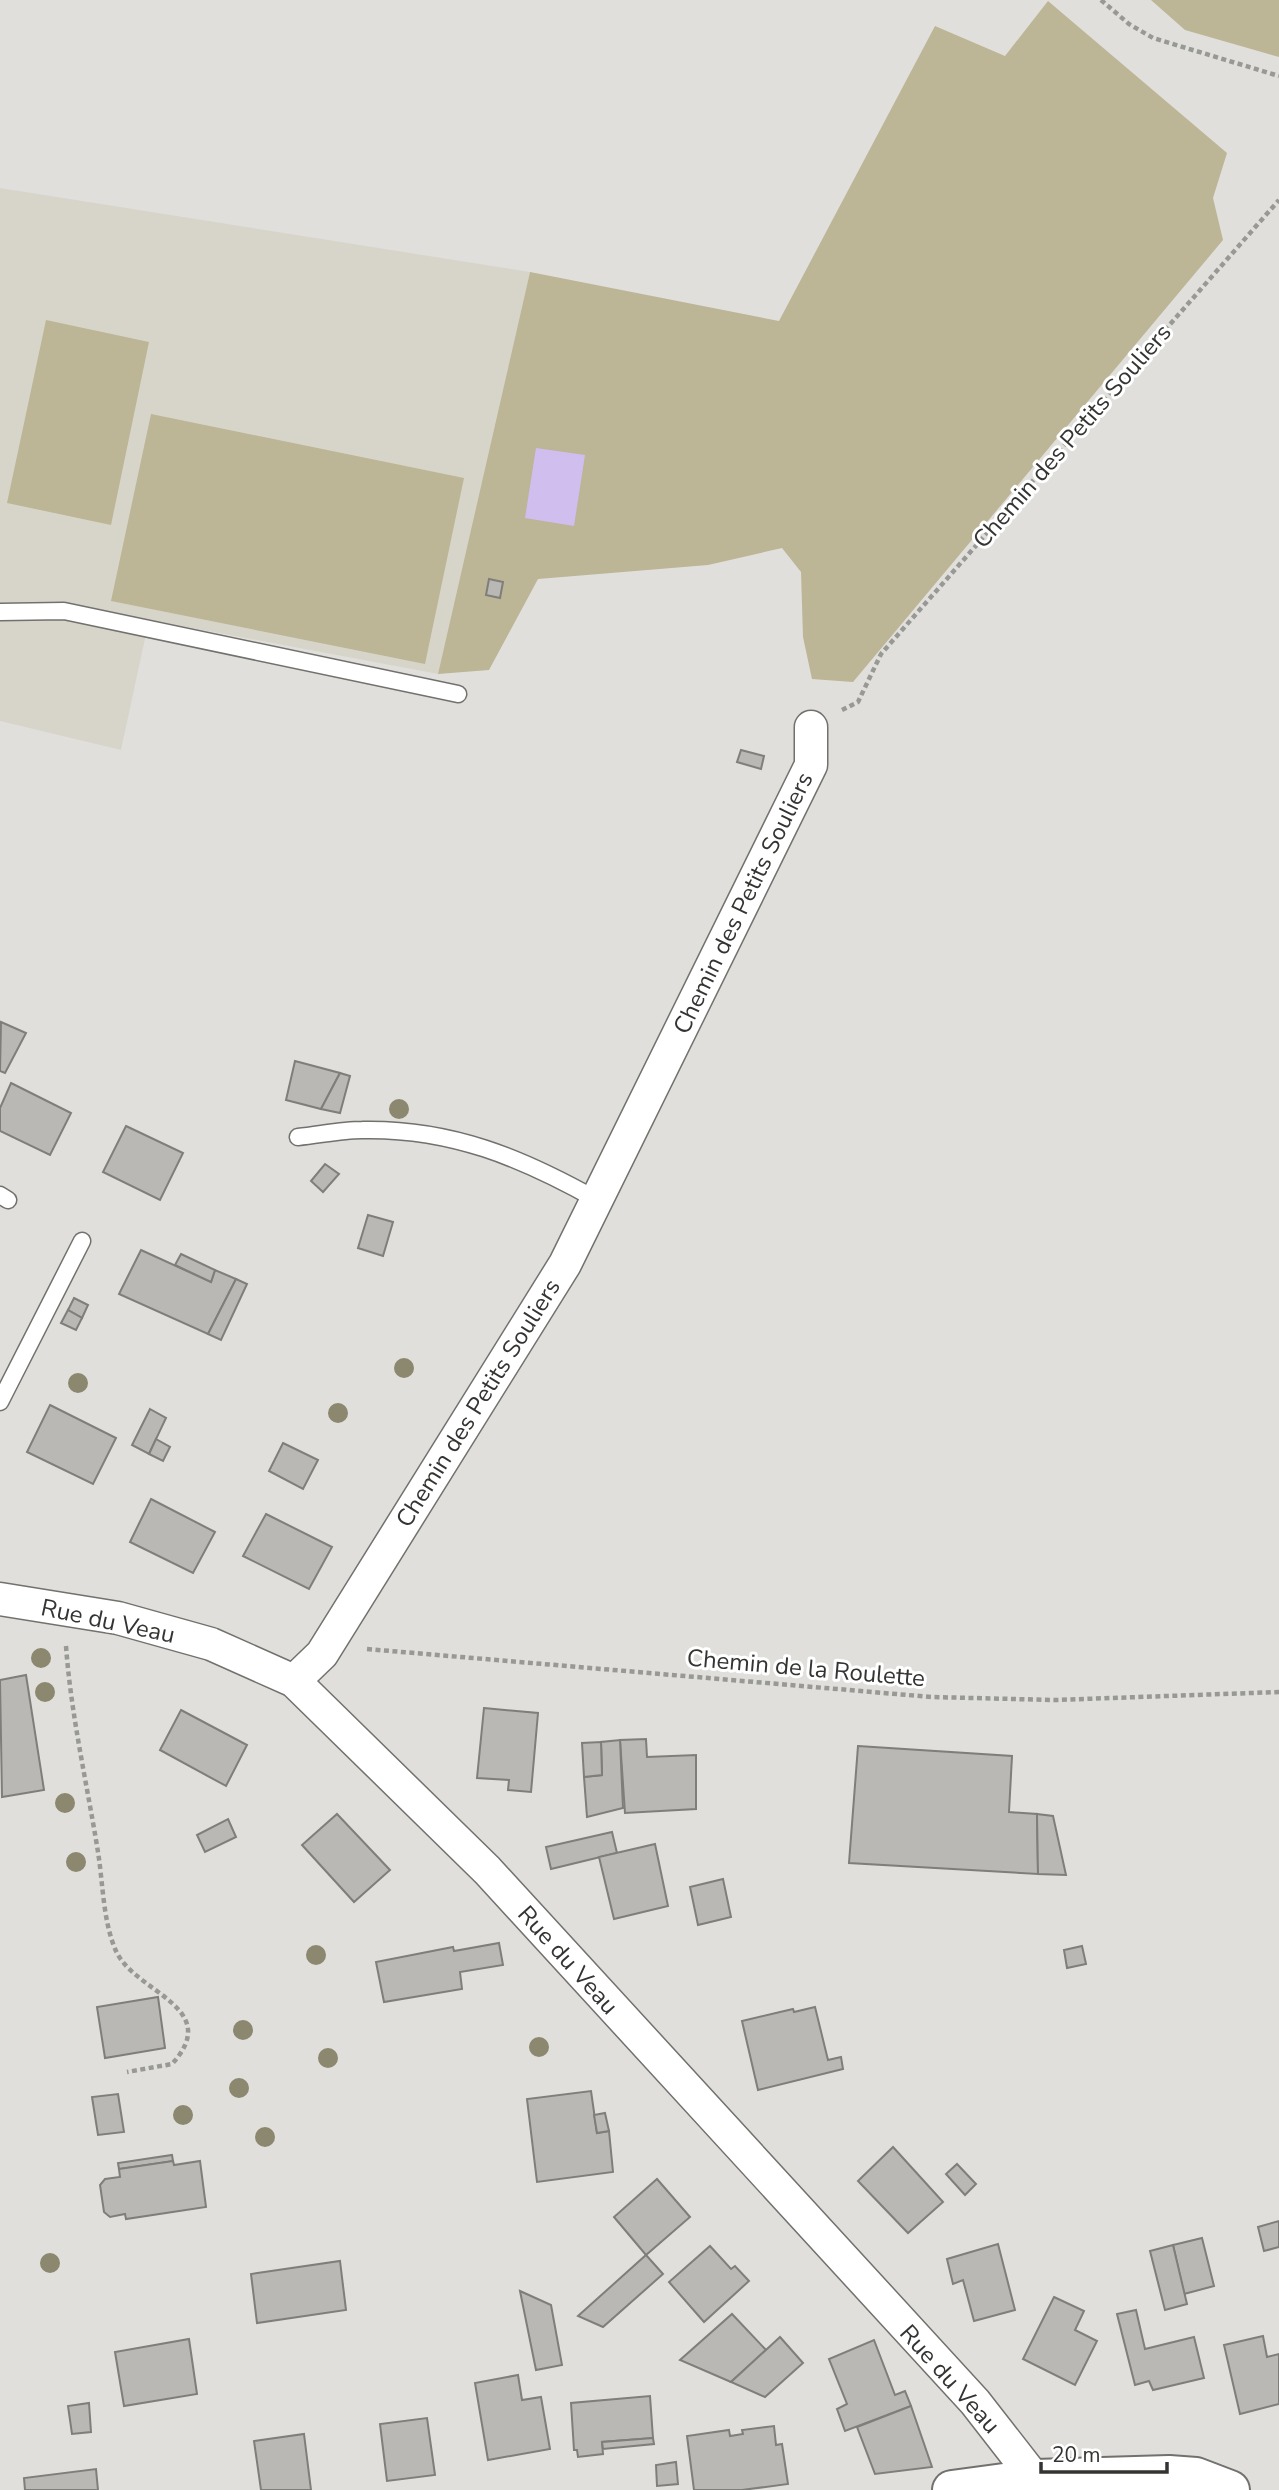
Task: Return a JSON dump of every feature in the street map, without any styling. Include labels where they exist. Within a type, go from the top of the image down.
[{"type":"main road","points":[[952,2490],[996,2487],[1035,2479],[1169,2475],[1196,2477],[1230,2490]]},
{"type":"street","name":"Chemin des Petits Souliers","points":[[294,1681],[323,1654],[565,1264],[811,765],[811,727]]},
{"type":"street","name":"Rue du Veau","points":[[0,1599],[118,1618],[211,1644],[294,1681],[487,1870],[975,2402],[1035,2479]]},
{"type":"lane","points":[[0,612],[64,611],[458,694]]},
{"type":"lane","points":[[298,1137],[363,1130],[414,1134],[481,1145],[537,1167],[597,1200]]},
{"type":"lane","points":[[0,1402],[82,1241]]},
{"type":"path","points":[[1101,0],[1129,24],[1153,38],[1279,76]]},
{"type":"path","name":"Chemin des Petits Souliers","points":[[811,727],[858,702],[880,654],[1279,200]]},
{"type":"path","points":[[71,1611],[66,1648],[116,1952],[173,2004],[187,2022],[190,2034],[187,2045],[172,2064],[127,2072]]},
{"type":"path","name":"Chemin de la Roulette","points":[[333,1636],[373,1651],[931,1697],[1055,1700],[1279,1692]]},
{"type":"shaded area","points":[[1151,0],[1279,0],[1279,57],[1185,30]]},
{"type":"shaded area","points":[[1048,1],[1227,153],[1213,198],[1223,240],[853,682],[812,679],[803,637],[801,572],[782,548],[708,565],[538,579],[489,670],[438,674],[530,272],[779,321],[935,26],[1005,56]]},
{"type":"shaded area","points":[[0,188],[530,272],[438,674],[149,620],[121,750],[0,721]]},
{"type":"shaded area","points":[[46,320],[149,342],[111,525],[7,503]]},
{"type":"shaded area","points":[[151,414],[464,478],[425,664],[111,601]]},
{"type":"shaded area","points":[[536,448],[585,455],[574,526],[525,518]]},
{"type":"building","points":[[489,579],[503,582],[500,598],[486,595]]},
{"type":"building","points":[[741,750],[764,756],[761,769],[737,762]]},
{"type":"building","points":[[1,1022],[26,1033],[5,1073],[0,1071]]},
{"type":"building","points":[[295,1061],[340,1073],[321,1109],[286,1100]]},
{"type":"building","points":[[340,1073],[350,1076],[340,1113],[321,1109]]},
{"type":"building","points":[[11,1083],[71,1113],[50,1155],[0,1131],[0,1108]]},
{"type":"building","points":[[126,1126],[183,1153],[160,1200],[103,1172]]},
{"type":"building","points":[[325,1164],[339,1174],[323,1192],[311,1181]]},
{"type":"building","points":[[368,1215],[393,1222],[383,1256],[358,1248]]},
{"type":"building","points":[[141,1250],[211,1282],[215,1270],[236,1279],[208,1334],[119,1294]]},
{"type":"building","points":[[181,1254],[215,1270],[211,1282],[175,1265]]},
{"type":"building","points":[[236,1279],[247,1284],[221,1340],[208,1334]]},
{"type":"building","points":[[74,1298],[88,1305],[82,1318],[68,1310]]},
{"type":"building","points":[[68,1310],[82,1318],[76,1330],[61,1323]]},
{"type":"building","points":[[50,1405],[116,1438],[93,1484],[27,1452]]},
{"type":"building","points":[[150,1409],[166,1418],[149,1454],[132,1445]]},
{"type":"building","points":[[156,1439],[170,1447],[163,1461],[149,1454]]},
{"type":"building","points":[[283,1443],[318,1460],[303,1489],[269,1471]]},
{"type":"building","points":[[151,1499],[215,1532],[193,1573],[130,1542]]},
{"type":"building","points":[[266,1514],[332,1547],[309,1589],[243,1556]]},
{"type":"building","points":[[26,1675],[44,1790],[2,1797],[0,1680]]},
{"type":"building","points":[[484,1708],[538,1713],[531,1792],[508,1790],[509,1780],[477,1778]]},
{"type":"building","points":[[181,1710],[247,1745],[226,1786],[160,1750]]},
{"type":"building","points":[[646,1739],[647,1757],[696,1755],[696,1809],[625,1813],[620,1740]]},
{"type":"building","points":[[620,1740],[623,1808],[587,1817],[584,1777],[602,1775],[601,1742]]},
{"type":"building","points":[[601,1742],[602,1775],[584,1777],[582,1743]]},
{"type":"building","points":[[858,1746],[1012,1756],[1009,1812],[1037,1814],[1038,1874],[849,1863]]},
{"type":"building","points":[[337,1814],[390,1870],[354,1902],[302,1845]]},
{"type":"building","points":[[1037,1814],[1053,1816],[1066,1875],[1038,1874]]},
{"type":"building","points":[[228,1819],[236,1837],[205,1852],[197,1835]]},
{"type":"building","points":[[612,1832],[617,1853],[551,1869],[546,1847]]},
{"type":"building","points":[[655,1844],[668,1906],[614,1919],[599,1857]]},
{"type":"building","points":[[723,1879],[731,1917],[698,1925],[690,1887]]},
{"type":"building","points":[[499,1943],[503,1965],[460,1972],[462,1989],[384,2002],[376,1962],[453,1947],[454,1951]]},
{"type":"building","points":[[1082,1946],[1086,1964],[1067,1968],[1064,1950]]},
{"type":"building","points":[[158,1997],[165,2048],[105,2058],[97,2007]]},
{"type":"building","points":[[815,2007],[828,2060],[841,2057],[843,2069],[758,2090],[742,2021],[793,2009],[794,2012]]},
{"type":"building","points":[[591,2091],[597,2133],[609,2131],[613,2172],[537,2182],[527,2099]]},
{"type":"building","points":[[118,2094],[124,2132],[98,2135],[92,2097]]},
{"type":"building","points":[[605,2113],[609,2131],[597,2133],[594,2115]]},
{"type":"building","points":[[893,2147],[943,2202],[908,2233],[858,2181]]},
{"type":"building","points":[[172,2155],[173,2161],[119,2169],[118,2163]]},
{"type":"building","points":[[173,2161],[174,2165],[200,2161],[206,2207],[126,2219],[125,2214],[110,2217],[104,2212],[100,2185],[105,2179],[120,2177],[119,2169]]},
{"type":"building","points":[[957,2164],[976,2184],[965,2195],[946,2174]]},
{"type":"building","points":[[657,2179],[690,2217],[646,2255],[614,2217]]},
{"type":"building","points":[[1279,2221],[1279,2247],[1264,2251],[1258,2227]]},
{"type":"building","points":[[1202,2238],[1214,2286],[1184,2294],[1173,2245]]},
{"type":"building","points":[[998,2244],[1015,2310],[974,2321],[963,2280],[953,2284],[947,2259]]},
{"type":"building","points":[[1173,2245],[1187,2304],[1165,2310],[1150,2251]]},
{"type":"building","points":[[710,2246],[731,2269],[735,2266],[749,2281],[704,2322],[669,2282]]},
{"type":"building","points":[[646,2255],[663,2274],[603,2327],[578,2316]]},
{"type":"building","points":[[340,2261],[346,2310],[257,2323],[251,2274]]},
{"type":"building","points":[[520,2291],[551,2305],[562,2365],[536,2370]]},
{"type":"building","points":[[1054,2297],[1084,2311],[1075,2330],[1097,2341],[1075,2385],[1023,2359]]},
{"type":"building","points":[[1136,2310],[1145,2349],[1194,2337],[1204,2378],[1153,2390],[1149,2381],[1135,2385],[1117,2314]]},
{"type":"building","points":[[732,2314],[766,2350],[731,2382],[680,2360]]},
{"type":"building","points":[[1263,2336],[1267,2357],[1279,2354],[1279,2404],[1240,2414],[1224,2345]]},
{"type":"building","points":[[780,2337],[803,2363],[765,2397],[731,2382]]},
{"type":"building","points":[[189,2339],[197,2394],[124,2406],[115,2352]]},
{"type":"building","points":[[874,2340],[895,2395],[905,2391],[911,2406],[845,2431],[837,2409],[847,2404],[829,2359]]},
{"type":"building","points":[[518,2375],[522,2400],[541,2397],[550,2449],[488,2460],[475,2383]]},
{"type":"building","points":[[650,2396],[653,2438],[602,2442],[603,2454],[578,2457],[577,2450],[574,2450],[571,2403]]},
{"type":"building","points":[[89,2403],[91,2432],[72,2434],[68,2406]]},
{"type":"building","points":[[911,2406],[932,2467],[875,2474],[857,2427]]},
{"type":"building","points":[[427,2418],[435,2475],[387,2481],[380,2424]]},
{"type":"building","points":[[774,2426],[776,2445],[782,2444],[788,2484],[742,2490],[694,2490],[687,2436],[729,2430],[730,2436],[743,2434],[742,2430]]},
{"type":"building","points":[[304,2434],[311,2490],[261,2490],[254,2441]]},
{"type":"building","points":[[653,2438],[654,2444],[603,2449],[602,2442]]},
{"type":"building","points":[[676,2462],[678,2484],[657,2486],[656,2465]]},
{"type":"building","points":[[96,2469],[98,2490],[25,2490],[24,2478]]}]
